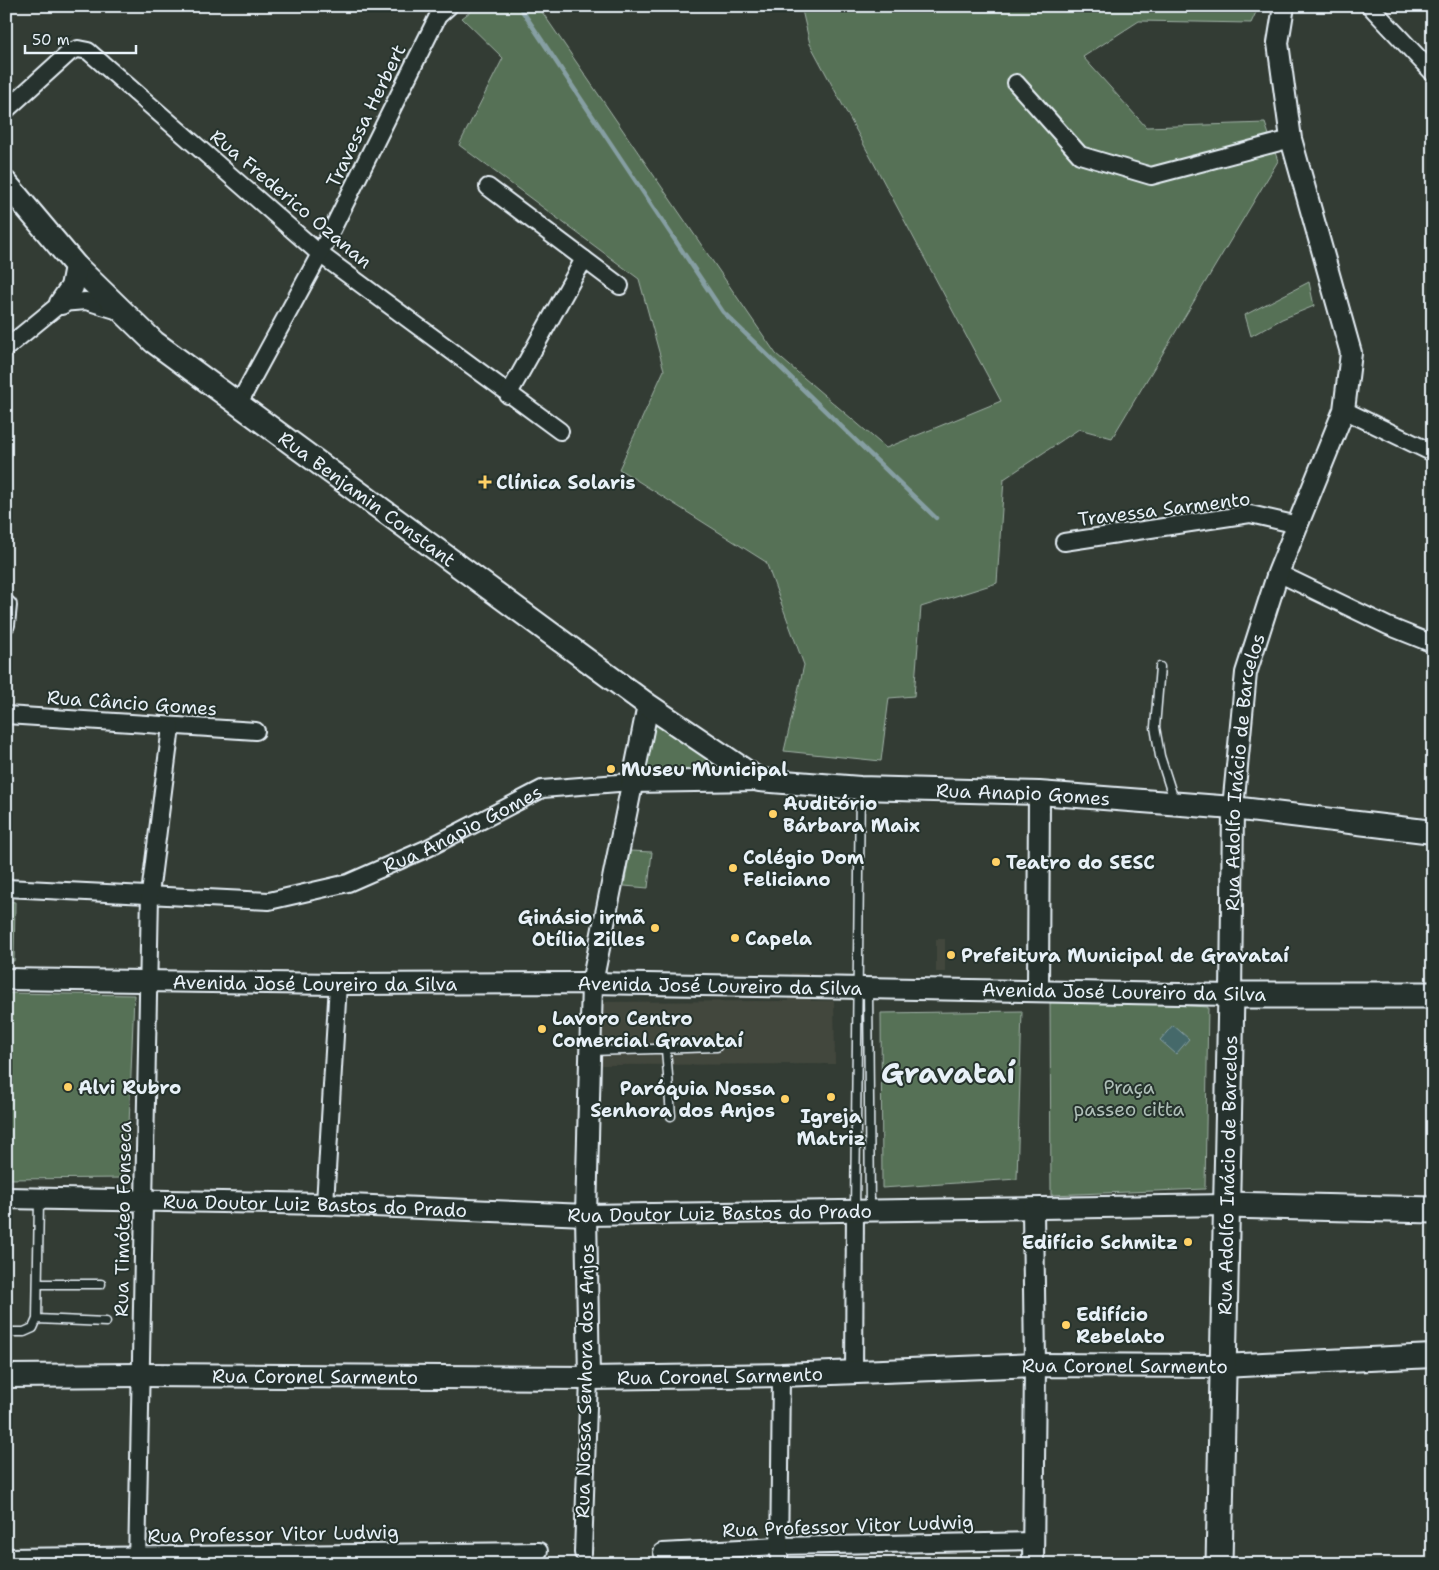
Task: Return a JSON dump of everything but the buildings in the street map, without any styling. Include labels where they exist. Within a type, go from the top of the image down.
[{"type":"main road","name":"Rua Benjamin Constant","points":[[6,183],[76,266],[120,311],[154,342],[648,705],[759,780]]},
{"type":"main road","points":[[61,303],[72,286],[76,266]]},
{"type":"main road","name":"Rua Anapio Gomes","points":[[759,780],[860,788],[1039,793],[1233,808],[1433,832]]},
{"type":"main road","name":"Avenida José Loureiro da Silva","points":[[1231,995],[1433,995]]},
{"type":"main road","name":"Rua Adolfo Inácio de Barcelos","points":[[1219,1564],[1231,995]]},
{"type":"main road","name":"Rua Doutor Luiz Bastos do Prado","points":[[1227,1205],[1433,1210]]},
{"type":"main road","name":"Rua Coronel Sarmento","points":[[6,1376],[140,1374],[589,1378],[781,1376],[1035,1365],[1222,1366],[1433,1356]]},
{"type":"street","name":"Travessa Herbert","points":[[238,405],[320,254],[438,16],[448,6]]},
{"type":"street","name":"Rua Adolfo Inácio de Barcelos","points":[[1231,995],[1233,808],[1246,673],[1278,573],[1344,410],[1351,353],[1291,139],[1278,43],[1284,6]]},
{"type":"street","points":[[1370,6],[1433,72]]},
{"type":"street","name":"Rua Frederico Ozanan","points":[[6,110],[70,52],[78,49],[88,51],[320,254],[508,395],[560,431]]},
{"type":"street","points":[[1016,83],[1080,154],[1151,176],[1291,139]]},
{"type":"street","points":[[488,187],[620,286]]},
{"type":"street","points":[[508,395],[584,259]]},
{"type":"street","points":[[6,348],[61,303],[86,300],[120,311]]},
{"type":"street","points":[[1344,410],[1433,453]]},
{"type":"street","name":"Travessa Sarmento","points":[[1064,542],[1250,514],[1298,525]]},
{"type":"street","points":[[1278,573],[1388,626],[1433,644]]},
{"type":"street","points":[[6,625],[8,605]]},
{"type":"street","name":"Rua Nossa Senhora dos Anjos","points":[[583,1553],[589,1378],[586,1214],[592,983],[648,705]]},
{"type":"street","name":"Rua Câncio Gomes","points":[[6,715],[256,731]]},
{"type":"street","name":"Rua Timóteo Fonseca","points":[[137,1559],[150,894],[170,726]]},
{"type":"street","name":"Rua Anapio Gomes","points":[[6,888],[269,901],[348,883],[428,848],[542,790],[631,782],[759,780]]},
{"type":"street","points":[[1038,990],[1039,793]]},
{"type":"street","name":"Avenida José Loureiro da Silva","points":[[6,979],[338,984],[592,983],[1231,995]]},
{"type":"street","points":[[325,1204],[338,984]]},
{"type":"street","name":"Rua Doutor Luiz Bastos do Prado","points":[[6,1198],[143,1199],[325,1204],[586,1214],[1227,1205]]},
{"type":"street","points":[[854,1374],[862,1209]]},
{"type":"street","points":[[1033,1209],[1035,1365],[1033,1564]]},
{"type":"street","points":[[779,1564],[781,1376]]},
{"type":"street","name":"Rua Professor Vitor Ludwig","points":[[662,1552],[779,1546],[1034,1541]]},
{"type":"street","name":"Rua Professor Vitor Ludwig","points":[[6,1558],[137,1559],[539,1551]]},
{"type":"lane","points":[[1160,667],[1155,728],[1160,756],[1176,804]]},
{"type":"lane","points":[[860,788],[862,1209]]},
{"type":"lane","points":[[862,988],[862,1209]]},
{"type":"lane","points":[[590,1051],[717,1047]]},
{"type":"lane","points":[[666,1049],[671,1116]]},
{"type":"lane","points":[[6,1332],[24,1332],[33,1328],[37,1319],[39,1198]]},
{"type":"lane","points":[[38,1284],[101,1284]]},
{"type":"lane","points":[[37,1319],[106,1322]]},
{"type":"shaded area","points":[[936,939],[945,939],[945,972],[936,972]]},
{"type":"shaded area","points":[[791,973],[812,973],[811,1001],[834,1001],[835,1064],[600,1065],[600,1002],[789,1001]]},
{"type":"green space","points":[[478,6],[538,6],[776,354],[886,448],[1001,401],[810,44],[801,6],[1259,6],[1251,23],[1139,21],[1083,57],[1146,127],[1265,123],[1278,161],[1112,438],[1079,429],[1004,479],[997,583],[921,607],[914,696],[889,698],[881,761],[784,751],[804,665],[766,562],[619,469],[664,370],[639,279],[459,145],[503,58],[462,18]]},
{"type":"green space","points":[[1309,282],[1314,306],[1282,319],[1251,336],[1245,315]]},
{"type":"green space","points":[[656,718],[739,773],[644,775]]},
{"type":"green space","points":[[630,851],[652,852],[648,888],[624,886]]},
{"type":"green space","points":[[6,901],[15,902],[14,961],[6,961]]},
{"type":"green space","name":"Alvi Rubro","points":[[6,993],[134,995],[127,1178],[6,1179]]},
{"type":"green space","name":"Praça passeo citta","points":[[1050,998],[1208,1007],[1205,1189],[1051,1195]]},
{"type":"green space","points":[[1022,1011],[1017,1179],[882,1188],[881,1013]]},
{"type":"water","points":[[1173,1025],[1189,1039],[1176,1054],[1160,1040]]},
{"type":"waterway","points":[[519,6],[723,312],[936,518]]},
{"type":"place","name":"Clínica Solaris","points":[[485,482]]},
{"type":"place","name":"Museu Municipal","points":[[611,769]]},
{"type":"place","name":"Auditório Bárbara Maix","points":[[773,814]]},
{"type":"place","name":"Teatro do SESC","points":[[996,862]]},
{"type":"place","name":"Colégio Dom Feliciano","points":[[733,868]]},
{"type":"place","name":"Ginásio irmã Otília Zilles","points":[[655,928]]},
{"type":"place","name":"Capela","points":[[735,938]]},
{"type":"place","name":"Prefeitura Municipal de Gravataí","points":[[951,955]]},
{"type":"place","name":"Lavoro Centro Comercial Gravataí","points":[[542,1029]]},
{"type":"place","name":"Alvi Rubro","points":[[68,1087]]},
{"type":"place","name":"Igreja Matriz","points":[[831,1097]]},
{"type":"place","name":"Paróquia Nossa Senhora dos Anjos","points":[[785,1099]]},
{"type":"place","name":"Edifício Schmitz","points":[[1188,1242]]},
{"type":"place","name":"Edifício Rebelato","points":[[1066,1325]]},
{"type":"district","name":"Gravataí","points":[[948,1072]]}]
